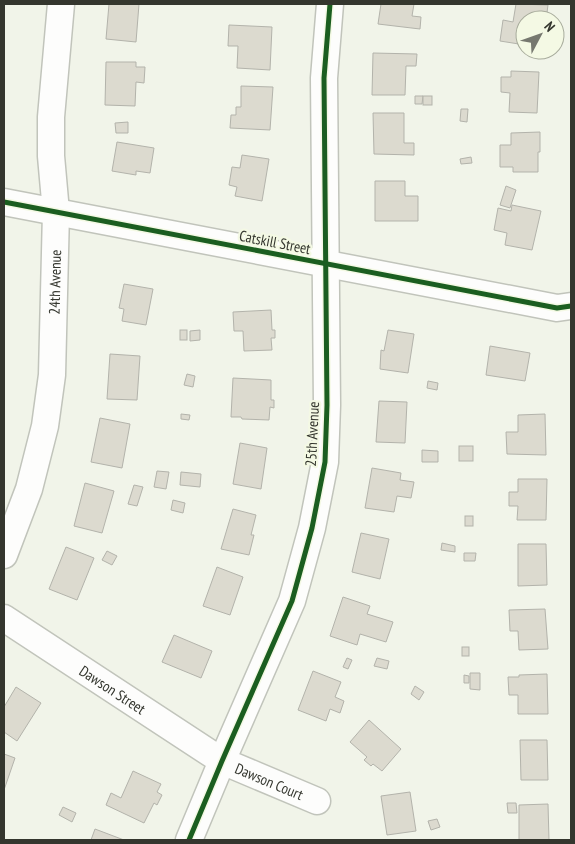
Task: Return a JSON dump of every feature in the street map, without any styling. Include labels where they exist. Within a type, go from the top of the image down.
[{"type":"street","name":"24th Avenue","points":[[4,555],[29,489],[46,426],[52,375],[56,212],[51,117],[61,4]]},
{"type":"street","name":"25th Avenue","points":[[189,840],[292,601],[312,528],[324,462],[327,405],[324,78],[330,4]]},
{"type":"street","name":"Catskill Street","points":[[4,202],[557,308],[571,306]]},
{"type":"street","name":"Dawson Street","points":[[4,618],[222,760]]},
{"type":"street","name":"Dawson Court","points":[[222,760],[317,801]]},
{"type":"building","points":[[109,4],[139,4],[136,42],[106,39]]},
{"type":"building","points":[[381,4],[414,4],[412,16],[421,17],[420,29],[378,24]]},
{"type":"building","points":[[516,4],[548,5],[547,10],[515,10]]},
{"type":"building","points":[[515,10],[515,43],[500,41],[503,20],[513,22]]},
{"type":"building","points":[[229,25],[272,27],[270,70],[237,68],[238,46],[228,46]]},
{"type":"building","points":[[373,53],[417,54],[416,66],[406,66],[405,95],[372,95]]},
{"type":"building","points":[[106,62],[136,62],[136,67],[145,67],[144,83],[136,82],[135,106],[105,105]]},
{"type":"building","points":[[511,71],[539,72],[537,113],[509,112],[510,93],[501,92],[501,77],[511,77]]},
{"type":"building","points":[[241,86],[273,87],[270,130],[230,128],[231,115],[236,115],[236,107],[241,107]]},
{"type":"building","points":[[415,96],[423,96],[422,104],[415,104]]},
{"type":"building","points":[[423,96],[432,96],[432,105],[423,105]]},
{"type":"building","points":[[461,109],[468,109],[467,122],[460,121]]},
{"type":"building","points":[[373,113],[404,113],[404,143],[414,143],[414,155],[374,154]]},
{"type":"building","points":[[128,122],[128,133],[116,133],[115,123]]},
{"type":"building","points":[[540,132],[538,172],[513,172],[513,167],[500,167],[500,145],[511,145],[511,133]]},
{"type":"building","points":[[117,142],[154,148],[150,173],[136,171],[136,175],[112,171]]},
{"type":"building","points":[[242,155],[269,159],[262,201],[235,196],[237,187],[229,185],[232,167],[240,168]]},
{"type":"building","points":[[471,157],[472,163],[461,164],[460,159]]},
{"type":"building","points":[[375,181],[405,181],[405,196],[418,196],[418,221],[375,221]]},
{"type":"building","points":[[506,186],[516,190],[510,208],[500,205]]},
{"type":"building","points":[[512,205],[541,211],[532,250],[505,245],[507,233],[494,230],[498,208],[511,211]]},
{"type":"building","points":[[124,284],[153,289],[146,325],[122,321],[124,309],[119,308]]},
{"type":"building","points":[[271,310],[272,330],[275,330],[275,338],[271,338],[272,350],[244,351],[243,331],[234,331],[233,312]]},
{"type":"building","points":[[180,330],[187,330],[187,340],[180,340]]},
{"type":"building","points":[[200,330],[200,340],[190,341],[190,331]]},
{"type":"building","points":[[388,330],[414,334],[408,373],[380,369],[381,350],[384,351]]},
{"type":"building","points":[[490,346],[530,353],[525,381],[486,375]]},
{"type":"building","points":[[110,354],[140,356],[137,400],[107,399]]},
{"type":"building","points":[[187,374],[195,376],[193,387],[184,385]]},
{"type":"building","points":[[233,378],[271,380],[271,400],[274,400],[274,408],[270,407],[269,420],[231,417]]},
{"type":"building","points":[[428,381],[438,383],[437,390],[427,388]]},
{"type":"building","points":[[379,401],[407,402],[405,443],[376,442]]},
{"type":"building","points":[[181,414],[190,415],[189,420],[181,419]]},
{"type":"building","points":[[545,414],[546,455],[507,454],[506,432],[518,432],[518,415]]},
{"type":"building","points":[[100,418],[130,424],[122,468],[91,462]]},
{"type":"building","points":[[240,443],[267,448],[261,489],[233,484]]},
{"type":"building","points":[[459,446],[473,446],[473,461],[459,461]]},
{"type":"building","points":[[422,450],[438,451],[438,462],[422,462]]},
{"type":"building","points":[[372,468],[401,473],[400,480],[414,482],[411,498],[397,496],[394,512],[365,508]]},
{"type":"building","points":[[157,471],[169,472],[166,489],[154,487]]},
{"type":"building","points":[[181,472],[201,474],[200,487],[180,485]]},
{"type":"building","points":[[518,479],[547,479],[546,520],[517,520],[518,506],[509,506],[509,492],[518,492]]},
{"type":"building","points":[[85,483],[114,491],[102,533],[74,526]]},
{"type":"building","points":[[134,485],[143,487],[137,506],[128,504]]},
{"type":"building","points":[[173,500],[185,503],[183,513],[171,510]]},
{"type":"building","points":[[233,509],[256,515],[249,555],[221,549]]},
{"type":"building","points":[[465,516],[473,516],[473,526],[465,526]]},
{"type":"building","points":[[361,533],[389,539],[380,579],[352,572]]},
{"type":"building","points":[[442,543],[455,546],[455,552],[441,550]]},
{"type":"building","points":[[518,544],[546,544],[547,585],[518,586]]},
{"type":"building","points":[[66,547],[94,558],[77,600],[49,589]]},
{"type":"building","points":[[107,551],[117,556],[112,565],[102,560]]},
{"type":"building","points":[[464,553],[476,553],[475,561],[464,561]]},
{"type":"building","points":[[217,567],[243,577],[230,615],[203,606]]},
{"type":"building","points":[[343,597],[370,606],[367,614],[393,622],[386,642],[360,634],[357,645],[330,636]]},
{"type":"building","points":[[545,609],[548,649],[519,650],[518,631],[510,631],[509,610]]},
{"type":"building","points":[[174,635],[212,651],[201,678],[162,662]]},
{"type":"building","points":[[462,647],[469,647],[469,656],[462,656]]},
{"type":"building","points":[[347,658],[352,660],[348,669],[343,667]]},
{"type":"building","points":[[377,658],[389,661],[387,669],[374,666]]},
{"type":"building","points":[[313,671],[341,682],[335,697],[344,701],[340,713],[330,709],[326,721],[298,710]]},
{"type":"building","points":[[470,673],[480,673],[480,690],[470,689]]},
{"type":"building","points":[[547,674],[548,714],[518,714],[518,695],[509,695],[508,677]]},
{"type":"building","points":[[464,675],[469,676],[469,683],[464,683]]},
{"type":"building","points":[[415,686],[424,692],[419,700],[411,694]]},
{"type":"building","points":[[16,687],[41,703],[17,741],[4,732],[4,707]]},
{"type":"building","points":[[369,720],[401,749],[382,771],[364,760],[367,757],[350,742]]},
{"type":"building","points":[[520,740],[547,740],[548,780],[521,780]]},
{"type":"building","points":[[4,754],[15,758],[4,790]]},
{"type":"building","points":[[133,771],[161,784],[157,792],[162,795],[157,805],[154,803],[144,823],[106,805],[111,793],[121,798]]},
{"type":"building","points":[[410,792],[416,831],[387,835],[381,796]]},
{"type":"building","points":[[507,803],[516,803],[517,813],[508,813]]},
{"type":"building","points":[[548,804],[549,840],[519,840],[519,805]]},
{"type":"building","points":[[63,807],[76,813],[72,822],[59,815]]},
{"type":"building","points":[[437,819],[440,827],[431,830],[428,821]]},
{"type":"building","points":[[95,829],[124,840],[91,840]]},
{"type":"cycle path","points":[[189,840],[292,601],[312,528],[325,462],[327,405],[324,78],[330,4]]},
{"type":"cycle path","points":[[4,202],[557,308],[571,306]]}]
